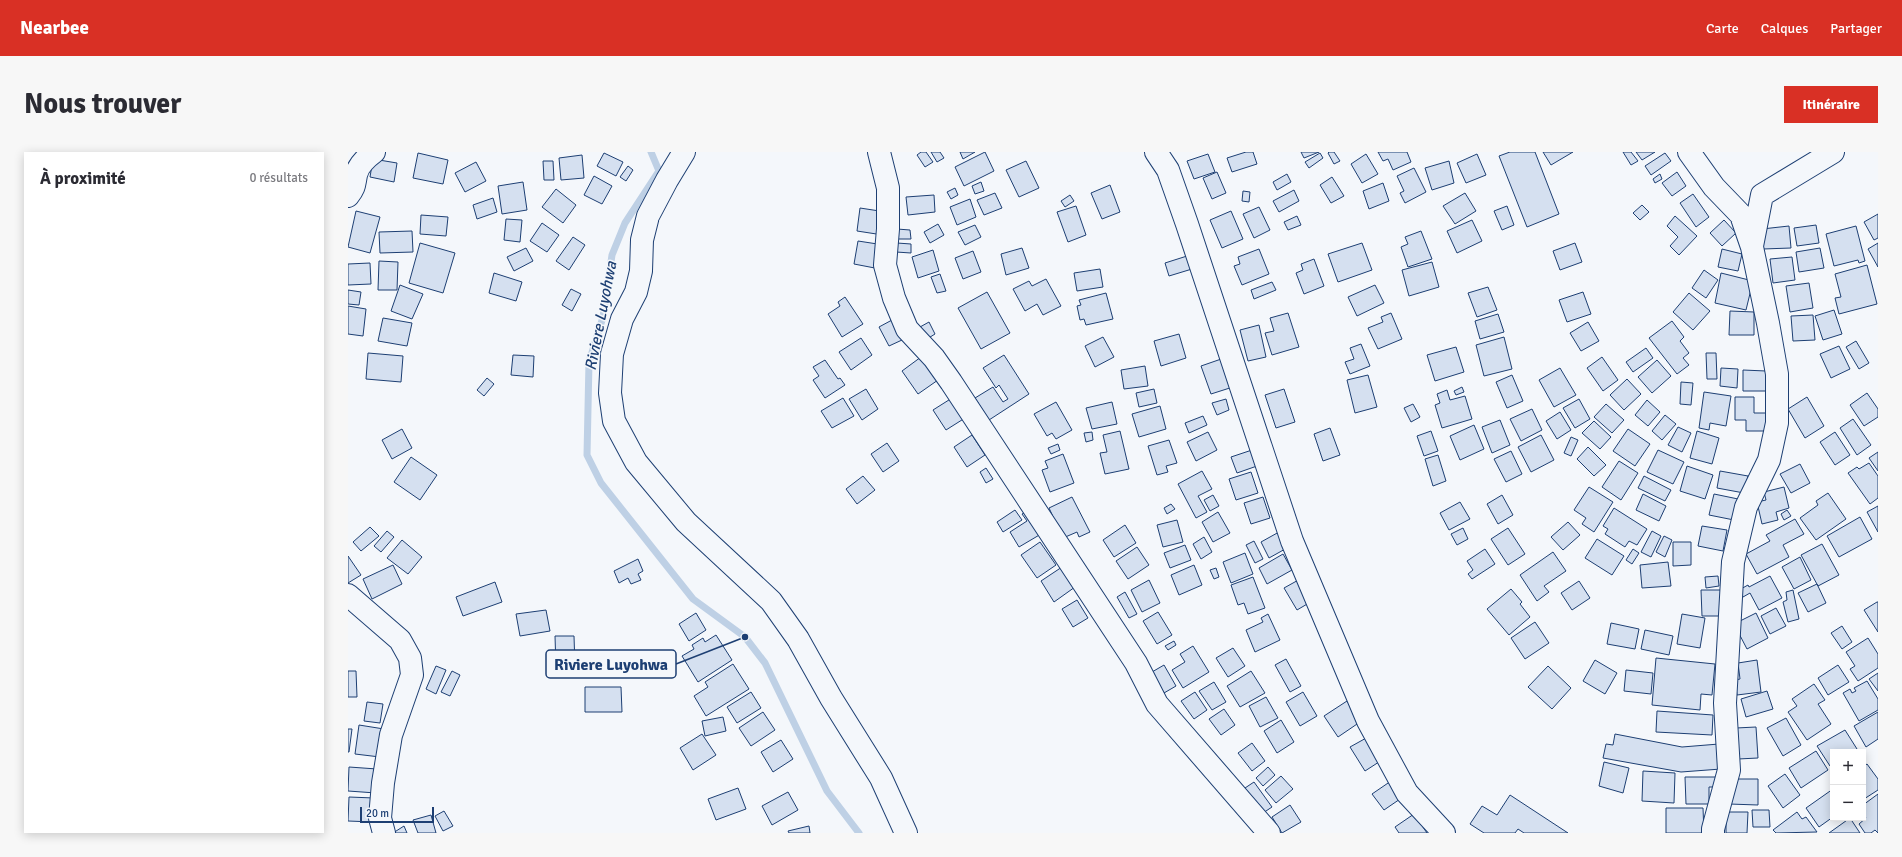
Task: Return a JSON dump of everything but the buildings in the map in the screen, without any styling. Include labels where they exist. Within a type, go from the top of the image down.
[{"type":"street","points":[[348,196],[355,188],[356,174],[363,161],[374,152]]},
{"type":"street","points":[[684,152],[648,216],[642,240],[641,271],[636,292],[622,319],[612,354],[610,393],[614,421],[636,462],[686,522],[771,601],[798,639],[831,698],[881,778],[906,833]]},
{"type":"street","points":[[879,152],[888,188],[886,265],[894,298],[907,329],[934,358],[951,382],[1136,663],[1157,704],[1269,833]]},
{"type":"street","points":[[1156,152],[1168,170],[1188,224],[1292,540],[1368,720],[1407,792],[1444,833]]},
{"type":"street","points":[[1688,152],[1714,187],[1741,215],[1752,247],[1777,374],[1777,423],[1769,460],[1746,507],[1733,562],[1725,703],[1729,770],[1713,833]]},
{"type":"street","points":[[1752,247],[1762,196],[1833,152]]},
{"type":"street","points":[[348,595],[400,640],[410,658],[412,675],[391,735],[383,783],[380,818],[384,833]]},
{"type":"waterway","name":"Riviere Luyohwa","points":[[651,152],[659,171],[625,223],[612,255],[603,317],[589,362],[587,455],[601,483],[693,599],[745,637],[765,663],[827,791],[859,833]]},
{"type":"place","name":"Riviere Luyohwa","points":[[745,637]]}]
